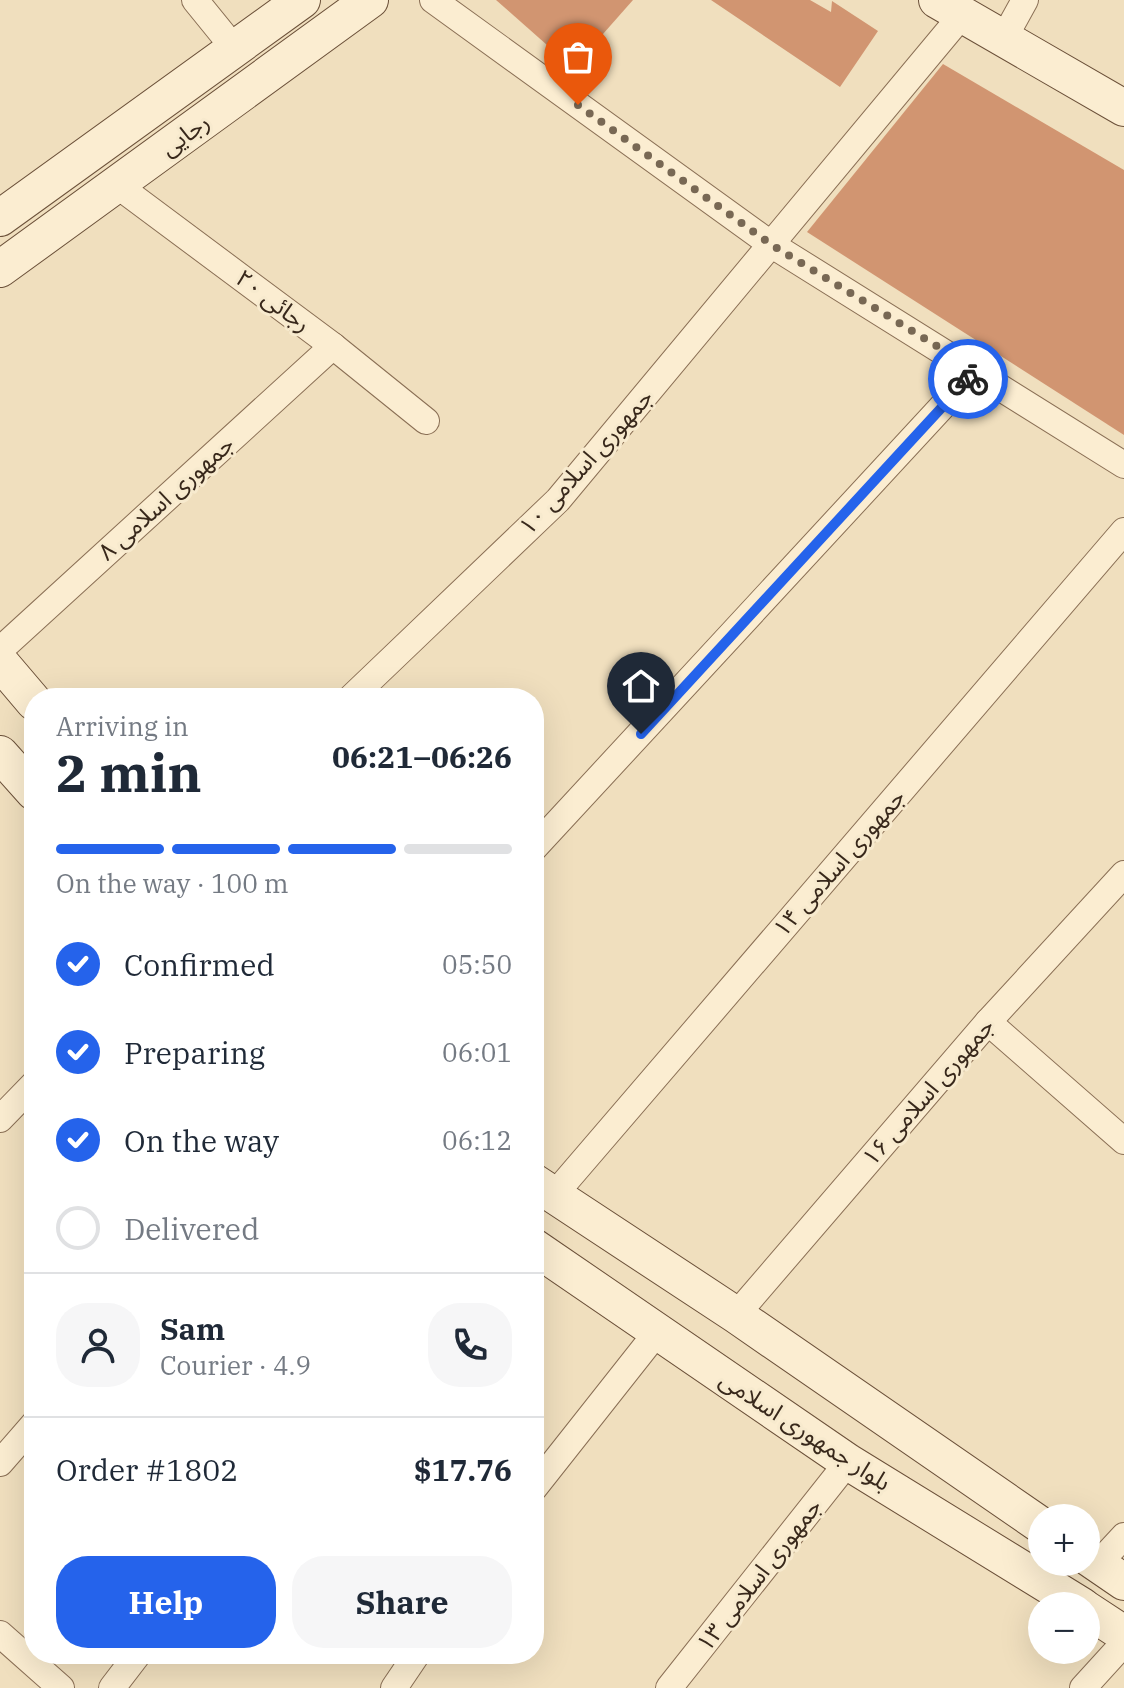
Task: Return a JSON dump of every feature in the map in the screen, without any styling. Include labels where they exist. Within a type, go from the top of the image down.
[{"type":"main road","name":"رجایی","points":[[0,218],[302,0]]},
{"type":"main road","name":"رجایی","points":[[0,269],[370,0]]},
{"type":"main road","points":[[949,8],[1124,108]]},
{"type":"main road","points":[[0,662],[24,690]]},
{"type":"main road","points":[[0,754],[24,781]]},
{"type":"main road","points":[[544,1188],[736,1315],[1028,1516]]},
{"type":"main road","name":"بلوار جمهوری اسلامی","points":[[544,1254],[848,1462],[1060,1592]]},
{"type":"main road","name":"بلوار جمهوری اسلامی","points":[[1100,1618],[1124,1634]]},
{"type":"street","points":[[195,0],[234,48]]},
{"type":"street","points":[[433,0],[772,245],[1124,465]]},
{"type":"street","points":[[1004,38],[1025,0]]},
{"type":"street","name":"جمهوری اسلامی ۱۰","points":[[361,688],[558,500],[772,245],[949,8]]},
{"type":"street","name":"رجائی ۲۰","points":[[117,185],[333,346],[426,421]]},
{"type":"street","name":"جمهوری اسلامی ۸","points":[[0,650],[333,346]]},
{"type":"street","points":[[544,837],[976,370]]},
{"type":"street","name":"جمهوری اسلامی ۱۴","points":[[544,1188],[1124,531]]},
{"type":"street","name":"جمهوری اسلامی ۱۶","points":[[736,1315],[988,1022],[1124,874]]},
{"type":"street","points":[[988,1022],[1124,1141]]},
{"type":"street","points":[[0,1119],[24,1094]]},
{"type":"street","points":[[544,1475],[658,1331]]},
{"type":"street","points":[[0,1463],[24,1435]]},
{"type":"street","name":"جمهوری اسلامی ۱۳","points":[[669,1688],[848,1462]]},
{"type":"street","points":[[1103,1567],[1124,1536]]},
{"type":"street","points":[[0,1634],[24,1655]]},
{"type":"street","points":[[1083,1688],[1124,1643]]},
{"type":"street","points":[[34,1664],[61,1688]]},
{"type":"street","points":[[112,1688],[130,1664]]},
{"type":"street","points":[[394,1688],[410,1664]]},
{"type":"building","points":[[496,0],[633,0],[573,68]]},
{"type":"building","points":[[711,0],[810,0],[831,12],[832,1],[878,31],[840,87]]},
{"type":"building","points":[[943,64],[1124,170],[1124,435],[807,232]]},
{"type":"way so far","points":[[578,105],[772,245],[976,370],[968,379]]},
{"type":"route","points":[[641,734],[968,379]]}]
